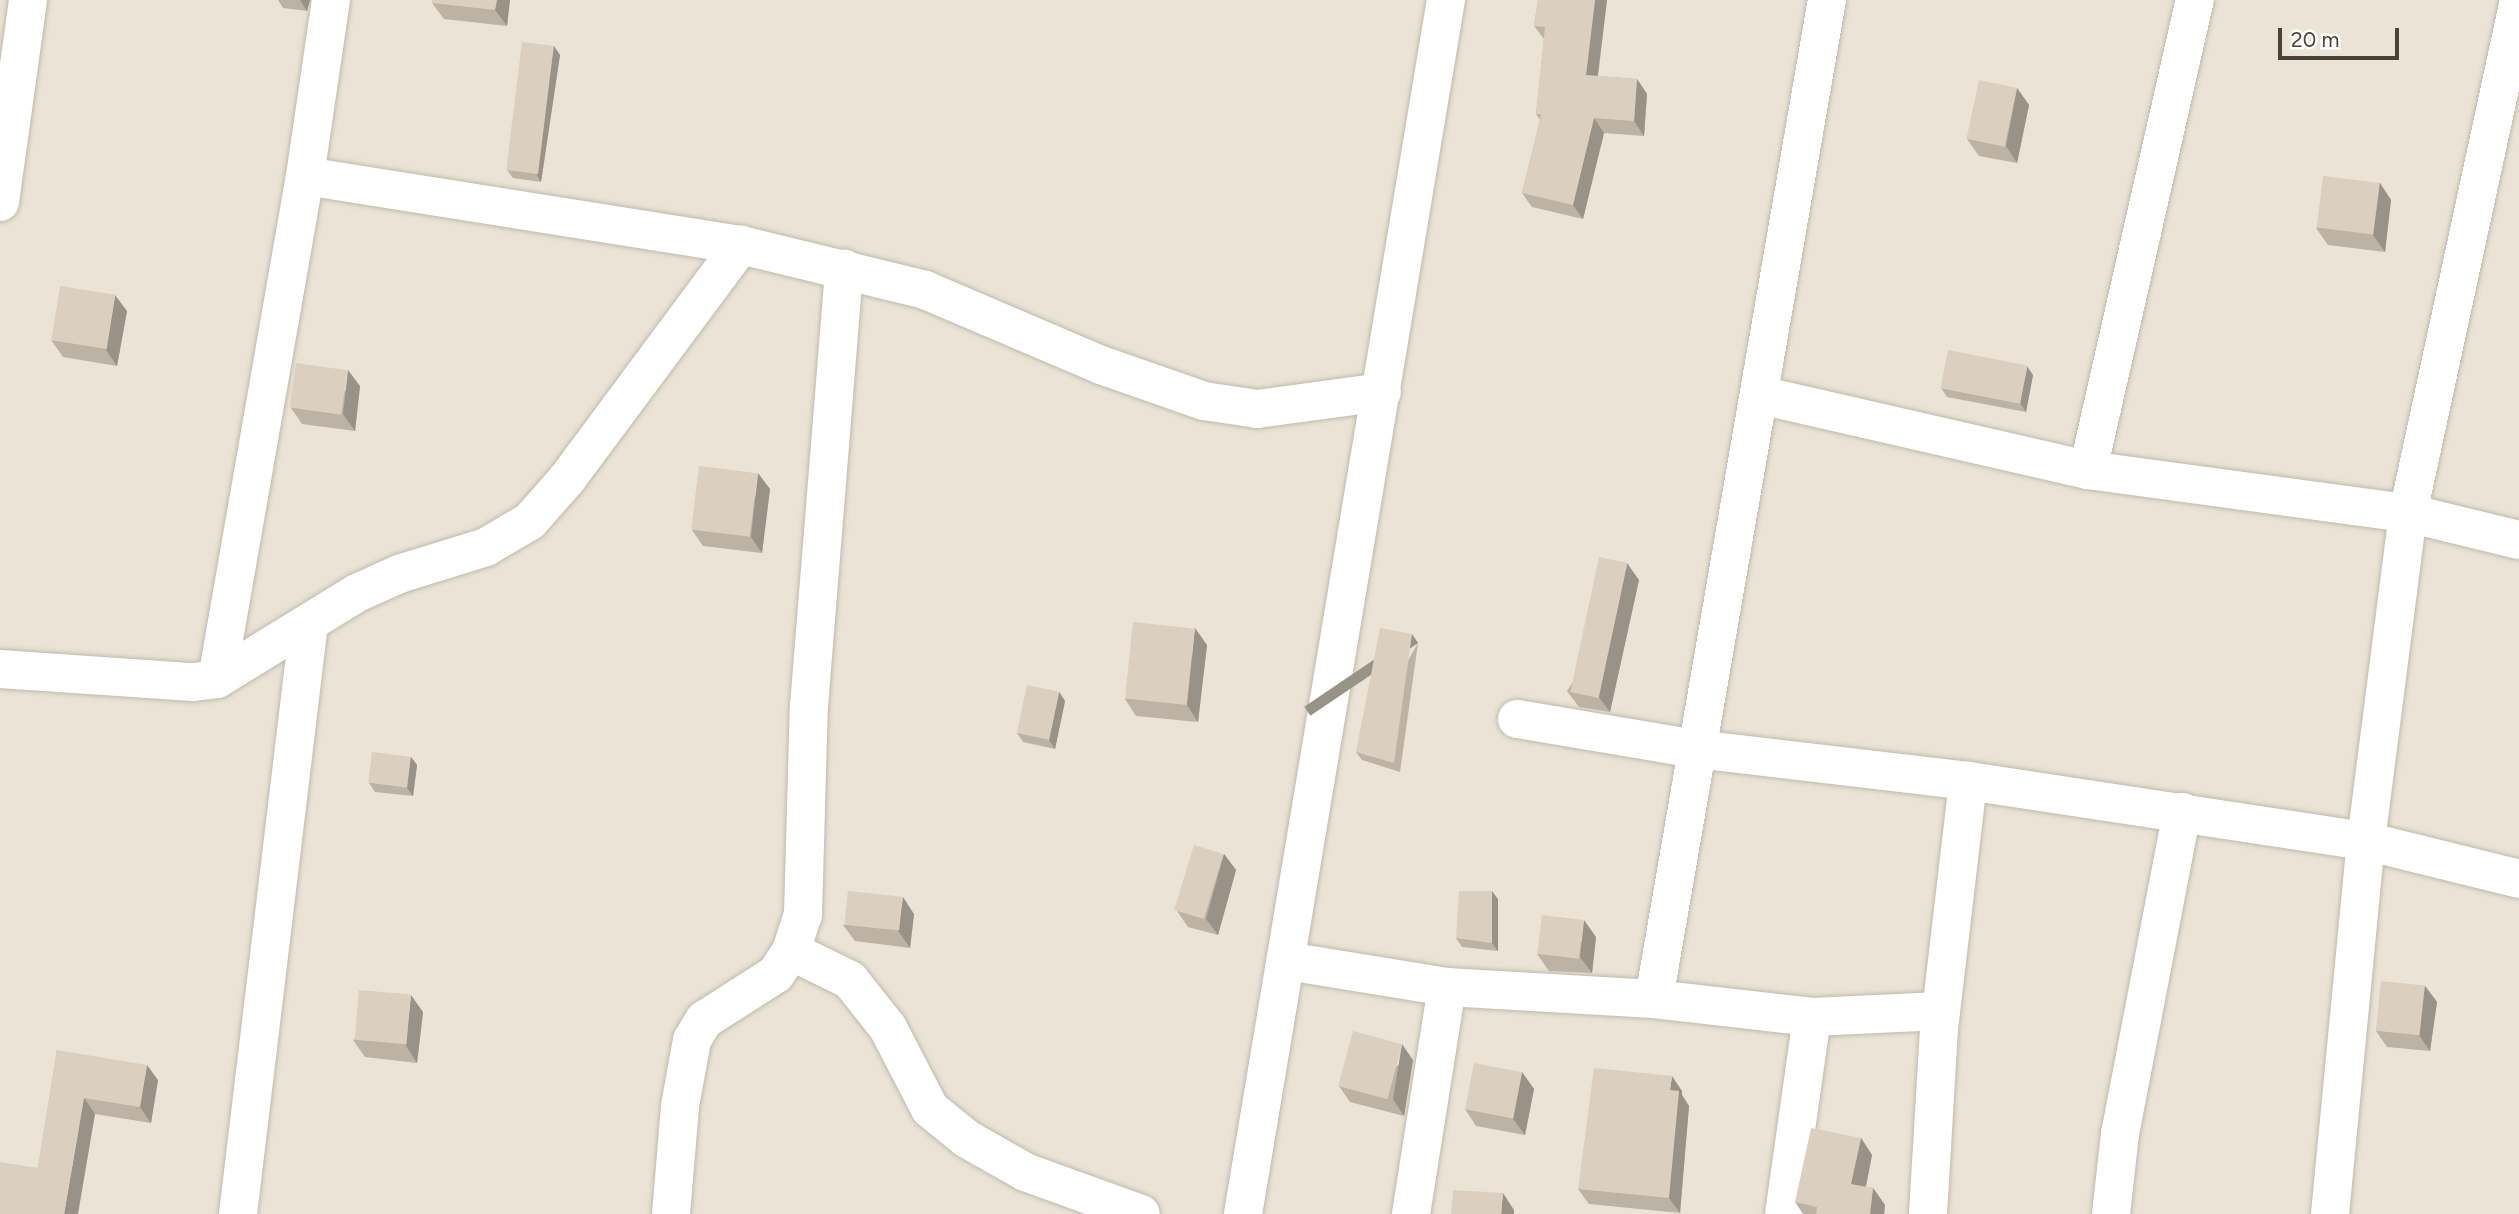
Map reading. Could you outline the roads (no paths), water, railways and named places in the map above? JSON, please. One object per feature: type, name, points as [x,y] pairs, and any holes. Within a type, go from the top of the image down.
[{"type":"street","points":[[0,202],[10,65],[28,0]]},
{"type":"street","points":[[217,679],[305,176],[331,0]]},
{"type":"street","points":[[1243,1214],[1447,0]]},
{"type":"street","points":[[1654,999],[1827,0]]},
{"type":"street","points":[[2088,470],[2195,0]]},
{"type":"street","points":[[2330,1214],[2366,841],[2408,513],[2519,0]]},
{"type":"street","points":[[305,176],[741,244],[844,268],[925,290],[1101,365],[1204,401],[1257,409],[1382,393]]},
{"type":"street","points":[[0,669],[193,682],[217,679],[309,623],[399,574],[486,547],[530,521],[567,479],[741,244]]},
{"type":"street","points":[[671,1214],[680,1106],[692,1040],[704,1020],[757,990],[776,974],[792,951],[803,915],[809,706],[844,268]]},
{"type":"street","points":[[1760,395],[2088,470],[2408,513],[2519,540]]},
{"type":"street","points":[[238,1214],[309,623]]},
{"type":"street","points":[[1517,719],[1698,749],[1968,781],[2366,841],[2519,879]]},
{"type":"street","points":[[1928,1214],[1941,1011],[1968,781]]},
{"type":"street","points":[[2111,1214],[2120,1134],[2182,812]]},
{"type":"street","points":[[792,951],[850,980],[888,1028],[930,1109],[967,1139],[1025,1172],[1141,1214]]},
{"type":"street","points":[[1287,961],[1447,987],[1654,999],[1812,1017],[1941,1011]]},
{"type":"street","points":[[1411,1214],[1447,987]]},
{"type":"street","points":[[1784,1214],[1812,1017]]}]
